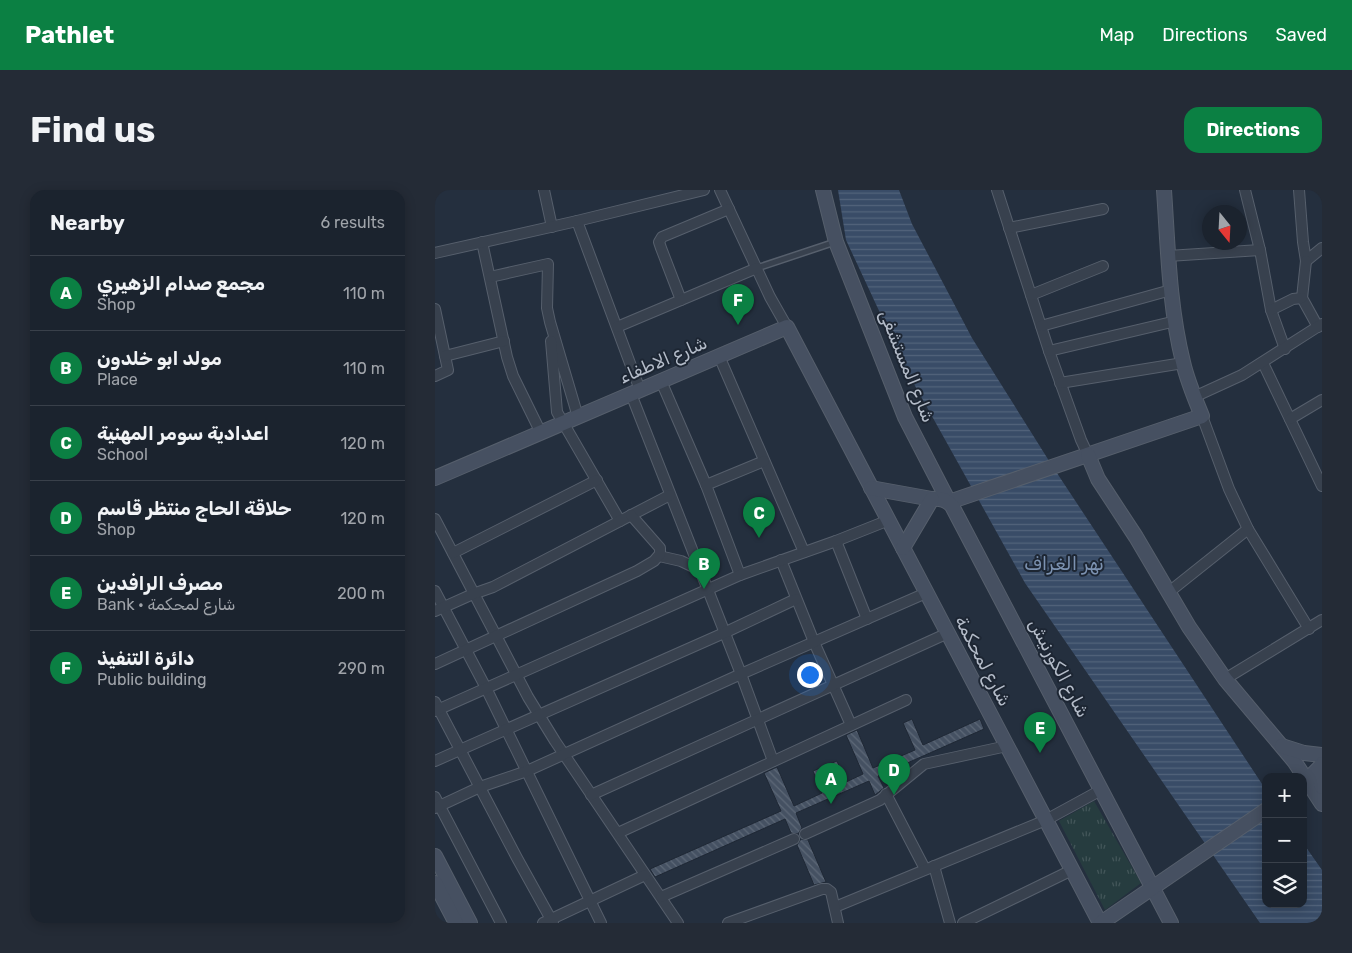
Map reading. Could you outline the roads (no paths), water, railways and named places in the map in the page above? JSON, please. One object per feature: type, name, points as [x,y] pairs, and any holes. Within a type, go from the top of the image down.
[{"type":"street","points":[[544,190],[553,227]]},
{"type":"street","points":[[435,253],[553,227],[704,190]]},
{"type":"street","points":[[720,190],[787,327],[903,548]]},
{"type":"street","name":"شارع المستشفى","points":[[823,190],[836,242],[905,417],[955,500]]},
{"type":"street","points":[[997,190],[1061,383],[1081,457],[1098,479],[1136,537],[1189,627],[1225,679],[1282,746],[1313,791]]},
{"type":"street","points":[[1164,190],[1171,290],[1183,362],[1229,489],[1248,529],[1309,629]]},
{"type":"street","points":[[1245,190],[1260,250],[1271,310],[1285,349]]},
{"type":"street","points":[[1195,397],[1243,375],[1320,326],[1301,298],[1306,261],[1299,190]]},
{"type":"street","points":[[681,300],[659,242],[662,237],[729,209]]},
{"type":"street","points":[[1009,228],[1103,209]]},
{"type":"street","points":[[577,221],[617,328],[635,392],[671,495],[773,761]]},
{"type":"street","points":[[482,242],[513,376],[541,433]]},
{"type":"street","points":[[1306,261],[1322,248]]},
{"type":"street","points":[[1169,256],[1260,250]]},
{"type":"street","points":[[489,277],[548,264],[547,308],[578,417]]},
{"type":"street","points":[[1031,295],[1103,266]]},
{"type":"street","points":[[617,328],[757,268]]},
{"type":"street","points":[[1041,326],[1171,290]]},
{"type":"street","points":[[1271,310],[1293,299],[1301,298]]},
{"type":"street","points":[[435,309],[448,370],[435,376]]},
{"type":"street","points":[[1049,351],[1175,321]]},
{"type":"street","points":[[550,322],[557,412],[621,521]]},
{"type":"street","name":"شارع الاطفاء","points":[[436,474],[541,433],[787,327]]},
{"type":"street","points":[[445,356],[504,341]]},
{"type":"street","points":[[719,356],[804,552]]},
{"type":"street","points":[[1061,383],[1183,362]]},
{"type":"street","points":[[1263,363],[1322,486]]},
{"type":"street","points":[[661,381],[706,485],[740,575]]},
{"type":"street","points":[[1290,419],[1322,400]]},
{"type":"street","points":[[871,488],[932,499],[955,500],[1201,416]]},
{"type":"street","points":[[706,485],[764,461]]},
{"type":"street","points":[[453,553],[597,480]]},
{"type":"street","points":[[439,609],[493,587],[671,495]]},
{"type":"street","points":[[903,548],[932,499]]},
{"type":"street","name":"شارع الكورنيش","points":[[955,500],[955,511],[1171,923]]},
{"type":"street","points":[[631,515],[648,537],[660,548],[659,556]]},
{"type":"street","points":[[435,519],[516,675],[563,754],[678,923]]},
{"type":"street","points":[[645,875],[549,922],[480,787],[436,708],[516,675],[740,575],[889,520]]},
{"type":"street","points":[[1169,592],[1248,529]]},
{"type":"street","points":[[836,541],[867,619]]},
{"type":"street","name":"شارع لمحكمة","points":[[903,548],[1100,923]]},
{"type":"street","points":[[435,664],[637,571],[659,556],[681,561],[700,570]]},
{"type":"street","points":[[781,560],[832,685],[851,725]]},
{"type":"street","points":[[435,591],[439,609],[467,649],[601,923]]},
{"type":"street","points":[[501,923],[437,804],[527,771],[741,674],[927,593]]},
{"type":"street","points":[[435,761],[724,633],[796,599]]},
{"type":"street","points":[[1225,679],[1322,620]]},
{"type":"street","points":[[591,795],[948,633]]},
{"type":"street","points":[[618,833],[906,700]]},
{"type":"street","points":[[805,834],[880,800],[924,764],[1007,746]]},
{"type":"street","points":[[1282,746],[1322,761],[1313,791]]},
{"type":"street","points":[[835,907],[1046,820],[1101,790]]},
{"type":"street","points":[[886,794],[930,868],[950,923]]},
{"type":"street","points":[[1100,923],[1262,813]]},
{"type":"street","points":[[661,897],[794,839]]},
{"type":"street","points":[[435,856],[470,923]]},
{"type":"street","points":[[963,923],[1072,870]]},
{"type":"street","points":[[435,883],[456,923]]},
{"type":"street","points":[[728,923],[822,889],[827,889],[831,892],[839,923]]},
{"type":"lane","points":[[757,268],[836,242]]},
{"type":"water","name":"نهر الغراف","points":[[838,190],[899,190],[912,224],[972,338],[1051,464],[1262,784],[1262,908],[1307,908],[1307,849],[1322,870],[1322,923],[1260,923],[1025,583],[909,375],[846,240]]},
{"type":"place","name":"دائرة التنفيذ","points":[[738,325]]},
{"type":"place","name":"اعدادية سومر المهنية","points":[[759,538]]},
{"type":"place","name":"مولد ابو خلدون","points":[[704,589]]},
{"type":"place","name":"مصرف الرافدين","points":[[1040,753]]},
{"type":"place","name":"حلاقة الحاج منتظر قاسم","points":[[894,795]]},
{"type":"place","name":"مجمع صدام الزهيري","points":[[831,804]]}]
